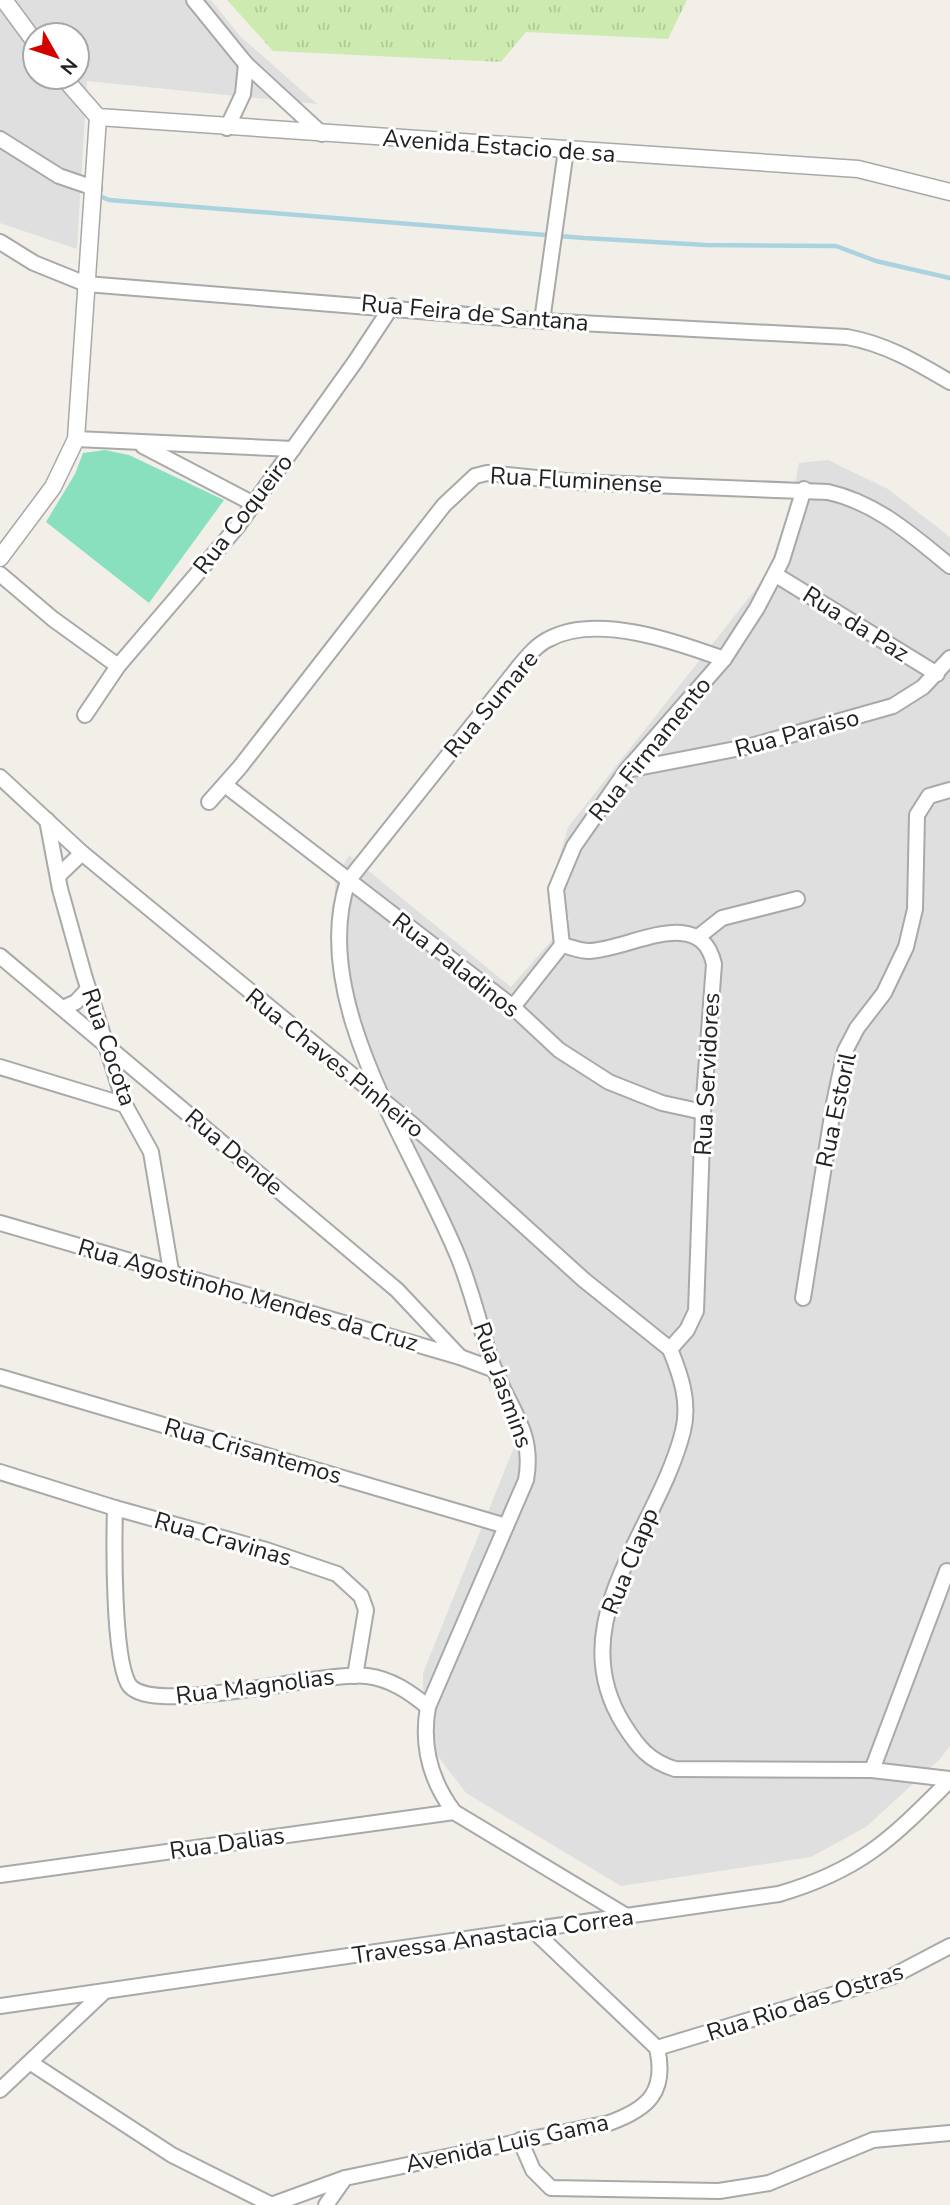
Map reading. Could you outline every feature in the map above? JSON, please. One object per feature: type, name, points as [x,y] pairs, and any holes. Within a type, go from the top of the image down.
[{"type":"street","points":[[4,0],[21,23]]},
{"type":"street","points":[[194,0],[246,64],[322,134]]},
{"type":"street","points":[[227,128],[243,94],[246,64]]},
{"type":"street","points":[[0,558],[53,487],[76,439],[98,117],[75,91]]},
{"type":"street","name":"Avenida Estacio de sa","points":[[98,117],[227,128],[858,169],[950,191]]},
{"type":"street","points":[[0,139],[59,176],[94,188]]},
{"type":"street","points":[[542,321],[566,150]]},
{"type":"street","name":"Rua Feira de Santana","points":[[0,242],[34,263],[86,284],[392,306],[542,321],[847,337],[870,341],[897,351],[950,382]]},
{"type":"street","name":"Rua Coqueiro","points":[[85,715],[118,666],[254,504],[392,306]]},
{"type":"street","points":[[76,439],[293,449]]},
{"type":"street","points":[[138,443],[254,504]]},
{"type":"street","name":"Rua Fluminense","points":[[209,802],[444,505],[475,476],[500,473],[576,482],[828,492],[862,502],[902,527],[950,566]]},
{"type":"street","name":"Rua Firmamento","points":[[562,945],[556,889],[574,846],[627,770],[724,659],[776,575],[804,489]]},
{"type":"street","points":[[0,574],[53,619],[118,666]]},
{"type":"street","name":"Rua da Paz","points":[[776,575],[937,674]]},
{"type":"street","name":"Rua Sumare","points":[[348,881],[517,669],[533,650],[549,638],[585,629],[606,630],[677,642],[724,659]]},
{"type":"street","name":"Rua Paraiso","points":[[627,770],[698,759],[859,718],[905,700],[937,674],[950,658]]},
{"type":"street","name":"Rua Chaves Pinheiro","points":[[0,777],[82,853],[380,1099],[584,1280],[670,1349]]},
{"type":"street","name":"Rua Paladinos","points":[[225,785],[513,1007],[559,1051],[609,1082],[662,1103],[704,1112]]},
{"type":"street","name":"Rua Estoril","points":[[803,1297],[845,1051],[856,1028],[875,1008],[900,965],[914,921],[917,814],[929,796],[950,790]]},
{"type":"street","name":"Rua Cocota","points":[[47,820],[58,876],[88,989],[125,1105],[151,1152],[171,1271]]},
{"type":"street","points":[[58,876],[82,853]]},
{"type":"street","name":"Rua Jasmins","points":[[348,881],[339,906],[337,939],[350,1006],[380,1099],[459,1259],[495,1370],[523,1427],[529,1454],[526,1480],[428,1707],[424,1732],[427,1758],[444,1799],[454,1812],[628,1917]]},
{"type":"street","points":[[513,1007],[562,945],[591,951],[681,932],[698,937],[722,918],[797,899]]},
{"type":"street","name":"Rua Servidores","points":[[670,1349],[687,1330],[696,1311],[704,1112],[714,964],[710,949],[698,937]]},
{"type":"street","name":"Rua Dende","points":[[0,956],[397,1290],[460,1357]]},
{"type":"street","points":[[63,1009],[76,1002],[88,989]]},
{"type":"street","points":[[0,1067],[125,1105]]},
{"type":"street","name":"Rua Agostinoho Mendes da Cruz","points":[[0,1223],[171,1271],[460,1357],[495,1370]]},
{"type":"street","name":"Rua Clapp","points":[[670,1349],[685,1390],[685,1420],[662,1483],[605,1618],[601,1669],[609,1698],[645,1755],[659,1764],[675,1769],[872,1770],[950,1780]]},
{"type":"street","name":"Rua Crisantemos","points":[[0,1377],[506,1526]]},
{"type":"street","name":"Rua Cravinas","points":[[0,1472],[316,1565],[351,1584],[361,1596],[366,1610],[355,1675]]},
{"type":"street","name":"Rua Magnolias","points":[[115,1508],[113,1553],[122,1659],[128,1684],[140,1694],[185,1697],[355,1675],[379,1678],[398,1686],[428,1707]]},
{"type":"street","points":[[872,1770],[947,1571]]},
{"type":"street","name":"Travessa Anastacia Correa","points":[[0,2006],[779,1894],[842,1872],[865,1858],[950,1780]]},
{"type":"street","name":"Rua Dalias","points":[[0,1875],[454,1812]]},
{"type":"street","points":[[534,1931],[657,2048]]},
{"type":"street","name":"Rua Rio das Ostras","points":[[657,2048],[891,1977],[950,1946]]},
{"type":"street","points":[[0,2090],[104,1992]]},
{"type":"street","name":"Avenida Luis Gama","points":[[31,2063],[172,2155],[272,2205],[345,2178],[608,2123],[631,2115],[648,2101],[659,2083],[662,2070],[657,2048]]},
{"type":"street","points":[[520,2140],[533,2170],[551,2188],[684,2192],[769,2183],[873,2140],[950,2133]]},
{"type":"street","points":[[326,2205],[345,2178]]},
{"type":"shaded area","points":[[0,0],[211,0],[240,36],[317,104],[91,81],[91,21],[21,21],[21,91],[86,91],[77,249],[0,223]]},
{"type":"shaded area","points":[[828,460],[888,489],[950,537],[950,1746],[939,1760],[866,1827],[811,1857],[621,1886],[466,1793],[424,1738],[423,1673],[523,1425],[371,1059],[336,945],[335,878],[349,855],[511,987],[570,919],[558,901],[557,865],[568,827],[781,557],[799,463]]},
{"type":"green space","points":[[227,0],[687,0],[668,39],[526,32],[501,62],[273,51]]},
{"type":"green space","points":[[105,450],[129,455],[224,500],[149,603],[46,522],[75,474],[83,453]]},
{"type":"waterway","points":[[97,195],[109,200],[584,238],[706,245],[836,246],[876,261],[950,278]]}]
